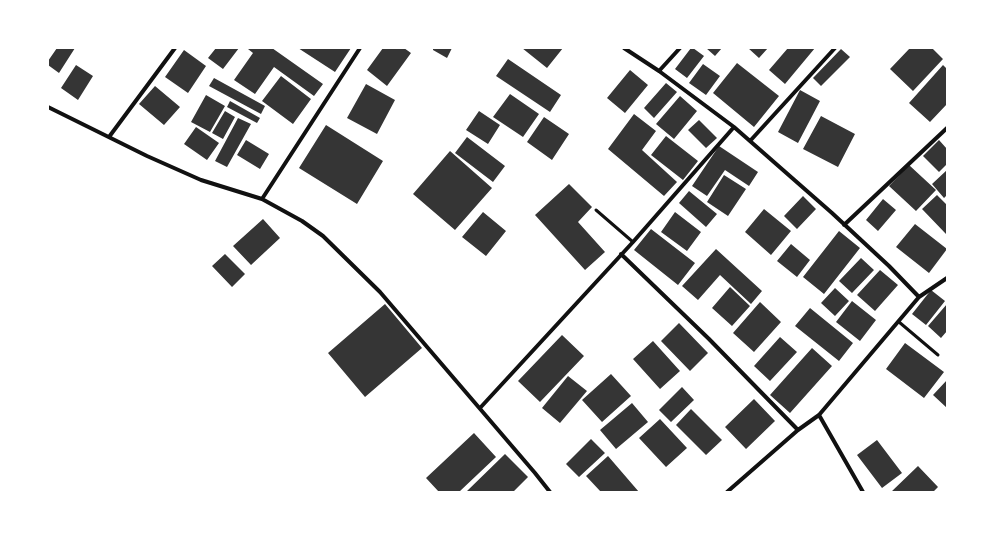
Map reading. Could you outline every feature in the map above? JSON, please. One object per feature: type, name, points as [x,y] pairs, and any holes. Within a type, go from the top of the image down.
[{"type":"street","points":[[109,137],[175,48]]},
{"type":"street","points":[[262,200],[360,48]]},
{"type":"street","points":[[624,48],[660,71],[734,127],[889,266],[920,297]]},
{"type":"street","points":[[660,71],[680,48]]},
{"type":"street","points":[[750,141],[835,48]]},
{"type":"street","points":[[48,106],[109,137],[201,180],[262,200],[302,221],[323,236],[380,292],[550,492]]},
{"type":"street","points":[[480,408],[632,242],[734,127]]},
{"type":"street","points":[[844,225],[947,128]]},
{"type":"street","points":[[621,254],[709,339],[798,430]]},
{"type":"street","points":[[727,492],[798,430],[819,415],[920,297],[947,278]]},
{"type":"street","points":[[819,415],[863,492]]},
{"type":"lane","points":[[596,210],[632,242]]},
{"type":"lane","points":[[899,322],[938,354]]},
{"type":"building","points":[[57,48],[75,48],[59,73],[48,65],[48,61]]},
{"type":"building","points":[[216,48],[239,48],[223,69],[208,58]]},
{"type":"building","points":[[248,48],[272,48],[323,84],[314,96],[274,67],[255,94],[234,80],[253,53]]},
{"type":"building","points":[[298,48],[351,48],[335,72]]},
{"type":"building","points":[[383,48],[404,48],[411,53],[387,86],[367,70]]},
{"type":"building","points":[[433,48],[452,48],[447,58],[433,50]]},
{"type":"building","points":[[522,48],[563,48],[547,68]]},
{"type":"building","points":[[691,48],[704,56],[687,78],[675,69]]},
{"type":"building","points":[[706,48],[722,48],[715,56]]},
{"type":"building","points":[[748,48],[768,48],[759,58]]},
{"type":"building","points":[[788,48],[815,48],[785,84],[769,70]]},
{"type":"building","points":[[910,48],[932,48],[943,59],[913,91],[890,69]]},
{"type":"building","points":[[841,49],[850,57],[821,86],[813,78]]},
{"type":"building","points":[[184,50],[206,66],[188,93],[165,77]]},
{"type":"building","points":[[508,59],[561,95],[550,112],[496,76]]},
{"type":"building","points":[[737,63],[779,96],[754,127],[713,93]]},
{"type":"building","points":[[703,64],[720,76],[706,95],[689,83]]},
{"type":"building","points":[[76,65],[93,76],[78,100],[61,88]]},
{"type":"building","points":[[943,65],[947,69],[947,104],[930,122],[909,103]]},
{"type":"building","points":[[630,70],[648,85],[625,113],[607,98]]},
{"type":"building","points":[[281,76],[311,99],[293,124],[262,101]]},
{"type":"building","points":[[214,78],[265,106],[261,114],[209,86]]},
{"type":"building","points":[[666,83],[677,92],[654,118],[644,108]]},
{"type":"building","points":[[366,84],[395,100],[377,134],[347,118]]},
{"type":"building","points":[[155,86],[180,107],[164,125],[139,104]]},
{"type":"building","points":[[800,90],[820,101],[798,143],[778,132]]},
{"type":"building","points":[[510,94],[539,114],[523,137],[493,117]]},
{"type":"building","points":[[206,95],[225,106],[210,132],[191,122]]},
{"type":"building","points":[[680,96],[697,111],[674,139],[656,124]]},
{"type":"building","points":[[230,101],[260,118],[257,123],[227,107]]},
{"type":"building","points":[[225,111],[235,117],[223,139],[212,133]]},
{"type":"building","points":[[479,111],[500,125],[488,144],[466,130]]},
{"type":"building","points":[[634,114],[656,131],[642,150],[677,182],[664,196],[608,149]]},
{"type":"building","points":[[821,116],[855,134],[838,167],[803,149]]},
{"type":"building","points":[[544,117],[569,134],[552,160],[527,142]]},
{"type":"building","points":[[238,118],[251,124],[227,167],[215,161]]},
{"type":"building","points":[[699,120],[717,138],[706,148],[688,130]]},
{"type":"building","points":[[326,125],[383,161],[357,204],[299,168]]},
{"type":"building","points":[[196,127],[219,143],[207,160],[184,144]]},
{"type":"building","points":[[666,136],[698,161],[683,180],[651,155]]},
{"type":"building","points":[[467,137],[505,166],[493,182],[455,153]]},
{"type":"building","points":[[246,140],[269,154],[260,169],[237,155]]},
{"type":"building","points":[[939,140],[947,149],[947,164],[939,172],[923,156]]},
{"type":"building","points":[[719,146],[758,172],[749,186],[725,170],[707,196],[692,186]]},
{"type":"building","points":[[450,151],[492,188],[455,230],[413,194]]},
{"type":"building","points":[[909,165],[936,190],[916,211],[889,186]]},
{"type":"building","points":[[947,170],[947,195],[944,198],[932,184]]},
{"type":"building","points":[[724,175],[746,189],[728,216],[707,202]]},
{"type":"building","points":[[569,184],[592,207],[578,222],[605,252],[585,270],[535,215]]},
{"type":"building","points":[[689,191],[717,214],[706,227],[679,203]]},
{"type":"building","points":[[937,195],[947,205],[946,234],[922,209]]},
{"type":"building","points":[[803,196],[816,209],[797,229],[784,216]]},
{"type":"building","points":[[883,199],[896,210],[878,231],[866,220]]},
{"type":"building","points":[[764,209],[791,231],[771,255],[745,232]]},
{"type":"building","points":[[483,212],[506,231],[486,256],[462,237]]},
{"type":"building","points":[[675,212],[701,232],[687,251],[661,232]]},
{"type":"building","points":[[263,219],[280,238],[251,265],[233,246]]},
{"type":"building","points":[[915,224],[947,249],[929,273],[896,247]]},
{"type":"building","points":[[651,229],[695,263],[678,285],[634,250]]},
{"type":"building","points":[[839,231],[860,248],[824,294],[803,277]]},
{"type":"building","points":[[791,244],[810,260],[797,277],[777,261]]},
{"type":"building","points":[[716,249],[762,291],[751,304],[720,275],[698,300],[682,286]]},
{"type":"building","points":[[225,254],[245,274],[232,287],[212,266]]},
{"type":"building","points":[[861,258],[874,270],[852,293],[839,281]]},
{"type":"building","points":[[880,270],[898,285],[875,311],[857,295]]},
{"type":"building","points":[[730,287],[750,306],[732,326],[712,308]]},
{"type":"building","points":[[835,288],[849,301],[835,316],[821,303]]},
{"type":"building","points":[[931,290],[945,301],[926,325],[912,314]]},
{"type":"building","points":[[852,301],[876,320],[860,341],[836,322]]},
{"type":"building","points":[[760,302],[781,322],[754,352],[733,333]]},
{"type":"building","points":[[385,304],[422,348],[365,397],[328,353]]},
{"type":"building","points":[[947,304],[947,331],[941,338],[928,326]]},
{"type":"building","points":[[810,308],[853,343],[839,361],[795,326]]},
{"type":"building","points":[[679,323],[708,353],[690,371],[661,341]]},
{"type":"building","points":[[562,335],[584,356],[540,402],[518,381]]},
{"type":"building","points":[[780,337],[797,352],[770,381],[754,366]]},
{"type":"building","points":[[653,341],[680,371],[660,389],[633,359]]},
{"type":"building","points":[[905,343],[944,372],[924,398],[886,369]]},
{"type":"building","points":[[812,348],[832,366],[790,413],[770,395]]},
{"type":"building","points":[[611,374],[631,396],[602,422],[582,400]]},
{"type":"building","points":[[568,376],[587,391],[560,423],[542,408]]},
{"type":"building","points":[[947,380],[947,408],[933,395]]},
{"type":"building","points":[[682,387],[694,400],[671,422],[659,410]]},
{"type":"building","points":[[754,399],[775,421],[746,449],[725,427]]},
{"type":"building","points":[[632,403],[648,422],[616,449],[600,430]]},
{"type":"building","points":[[691,409],[722,440],[706,455],[676,425]]},
{"type":"building","points":[[660,419],[687,448],[666,467],[639,438]]},
{"type":"building","points":[[474,433],[496,457],[459,492],[439,492],[426,478]]},
{"type":"building","points":[[591,439],[605,453],[579,477],[566,464]]},
{"type":"building","points":[[877,440],[902,473],[882,488],[857,455]]},
{"type":"building","points":[[505,454],[528,477],[513,492],[466,492]]},
{"type":"building","points":[[608,456],[639,492],[601,492],[586,476]]},
{"type":"building","points":[[918,466],[938,487],[933,492],[891,492]]}]
